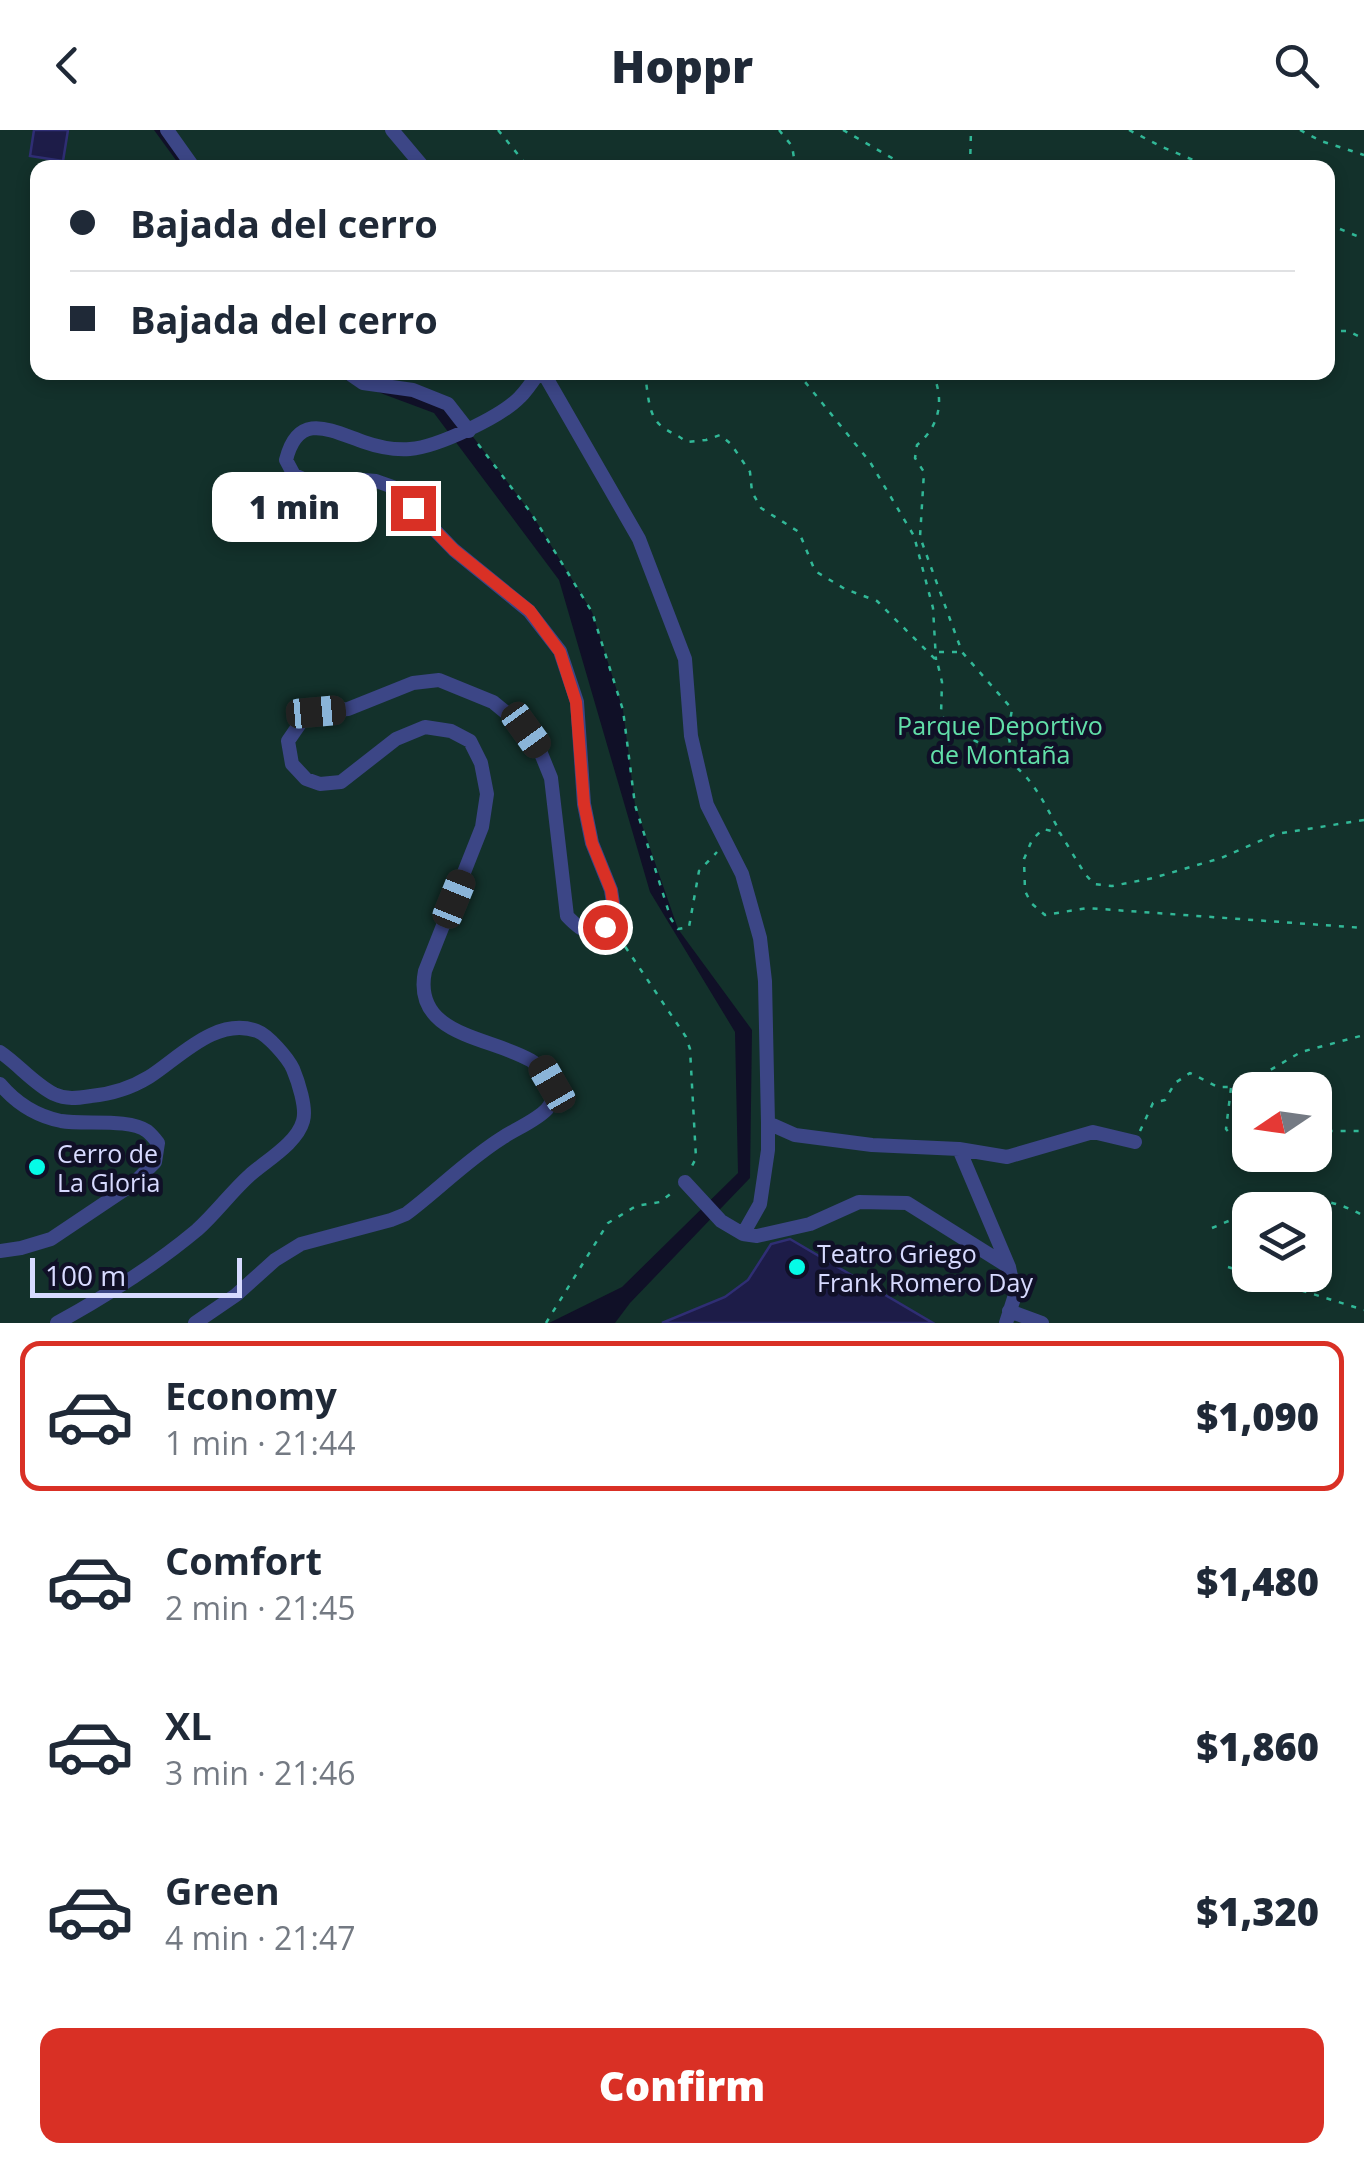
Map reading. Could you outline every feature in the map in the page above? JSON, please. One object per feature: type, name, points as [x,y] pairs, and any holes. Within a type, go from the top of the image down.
[{"type":"street","points":[[166,130],[188,160]]},
{"type":"street","points":[[392,130],[417,160]]},
{"type":"street","points":[[359,380],[413,390],[448,404],[468,431]]},
{"type":"street","points":[[196,1323],[236,1295],[275,1260],[302,1244],[406,1214],[482,1150],[546,1110],[553,1098],[552,1084],[541,1065],[450,1027],[429,1009],[422,989],[482,827],[487,794],[481,763],[470,741],[452,730],[425,727],[396,739],[341,782],[320,784],[306,779],[292,764],[288,741],[301,722],[316,712],[348,709],[412,683],[439,680],[493,702],[526,730],[540,750],[550,778],[566,916],[579,929],[593,932],[615,916],[611,890],[588,824],[576,702],[560,652],[530,611],[454,550],[393,488],[376,480],[350,478],[312,484],[294,475],[286,460],[290,444],[304,430],[324,427],[369,444],[414,449],[468,431],[518,400],[534,380]]},
{"type":"street","points":[[546,380],[630,522],[645,556],[684,658],[691,736],[707,805],[742,874],[760,938],[765,982],[768,1150],[760,1204],[744,1234]]},
{"type":"street","points":[[0,1052],[53,1094],[70,1099],[126,1089],[196,1041],[233,1028],[259,1031],[291,1064],[300,1089],[304,1120],[292,1139],[198,1228],[128,1280],[57,1323]]},
{"type":"street","points":[[0,1084],[35,1113],[80,1123],[130,1125],[146,1130],[158,1143],[155,1162],[133,1184],[51,1238],[0,1251]]},
{"type":"street","points":[[768,1122],[795,1135],[872,1146],[959,1149],[1007,1156],[1093,1132],[1135,1142]]},
{"type":"street","points":[[959,1149],[1009,1267],[1015,1295],[1008,1317],[1042,1323]]},
{"type":"street","points":[[685,1182],[721,1221],[744,1234],[757,1236],[810,1224],[859,1202],[907,1203],[1009,1267]]},
{"type":"path","points":[[498,130],[523,160]]},
{"type":"path","points":[[779,130],[792,146],[797,160]]},
{"type":"path","points":[[844,130],[896,160]]},
{"type":"path","points":[[968,160],[970,130]]},
{"type":"path","points":[[1129,130],[1193,160]]},
{"type":"path","points":[[1300,130],[1364,156]]},
{"type":"path","points":[[1335,227],[1364,239]]},
{"type":"path","points":[[1335,331],[1348,331],[1364,339]]},
{"type":"path","points":[[645,380],[649,406],[659,426],[686,442],[720,435],[731,444],[750,472],[752,492],[760,508],[799,532],[815,571],[877,601],[936,662]]},
{"type":"path","points":[[803,380],[870,462],[917,536],[962,652],[1012,709],[1008,734],[1016,767]]},
{"type":"path","points":[[936,380],[941,392],[938,412],[928,436],[917,445],[915,458],[924,472],[917,536],[933,608],[936,662],[942,682],[941,715],[955,730],[1002,756],[1030,779],[1084,874],[1094,884],[1112,886],[1154,878],[1222,858],[1276,834],[1364,820]]},
{"type":"path","points":[[468,431],[531,514],[592,612],[623,710],[635,805],[671,919],[678,928],[689,926],[699,872],[726,843]]},
{"type":"path","points":[[936,652],[962,652]]},
{"type":"path","points":[[1060,833],[1043,829],[1032,840],[1024,858],[1025,890],[1030,903],[1046,915],[1088,908],[1364,928]]},
{"type":"path","points":[[546,1323],[608,1223],[636,1206],[660,1202],[685,1182],[696,1158],[686,1037],[609,922]]},
{"type":"path","points":[[1135,1142],[1153,1104],[1165,1100],[1175,1083],[1190,1073],[1218,1087],[1231,1086],[1253,1080],[1301,1052],[1364,1034]]},
{"type":"path","points":[[1231,1086],[1226,1129],[1232,1135]]},
{"type":"path","points":[[1332,1132],[1364,1130]]},
{"type":"path","points":[[1332,1203],[1364,1216]]},
{"type":"path","points":[[1212,1228],[1232,1220]]},
{"type":"path","points":[[1228,1268],[1232,1269]]},
{"type":"path","points":[[1306,1292],[1364,1310]]},
{"type":"green space","points":[[0,130],[154,130],[176,160],[30,160],[30,380],[346,380],[434,413],[559,580],[650,892],[735,1032],[738,1173],[622,1287],[549,1323],[0,1323]]},
{"type":"green space","name":"Parque Deportivo de Montaña","points":[[164,130],[1364,130],[1364,1323],[615,1323],[750,1178],[752,1030],[678,929],[635,805],[623,710],[592,612],[531,513],[448,404],[371,380],[1335,380],[1335,160],[187,160]]},
{"type":"building","points":[[34,130],[68,130],[63,160],[30,156]]},
{"type":"building","name":"Teatro Griego Frank Romero Day","points":[[790,1239],[933,1323],[662,1323],[725,1297],[748,1280],[771,1244]]},
{"type":"place","name":"Cerro de La Gloria","points":[[37,1167]]},
{"type":"place","name":"Teatro Griego Frank Romero Day","points":[[797,1267]]},
{"type":"route","points":[[413,508],[454,550],[530,611],[560,652],[576,702],[584,804],[592,843],[611,890],[615,916],[605,927]]}]
